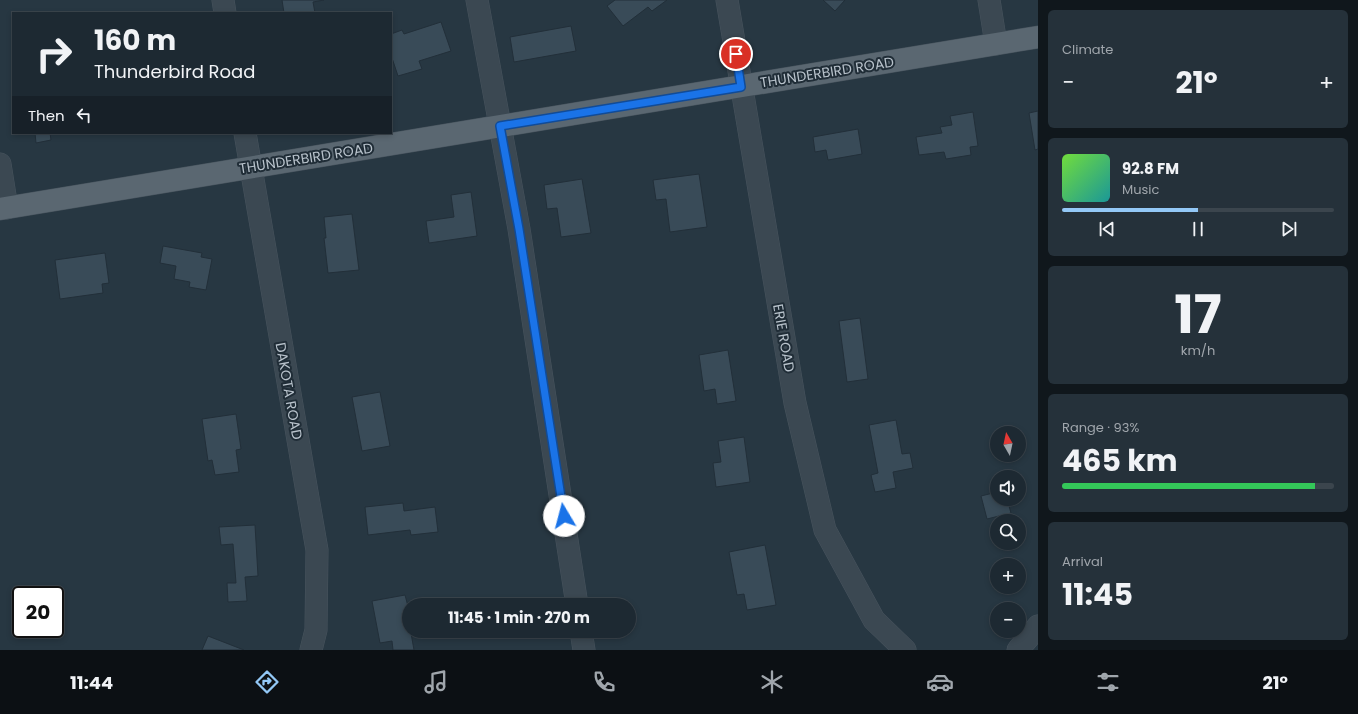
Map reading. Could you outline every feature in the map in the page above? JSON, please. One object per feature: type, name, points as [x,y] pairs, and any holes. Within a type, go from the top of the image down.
[{"type":"main road","name":"THUNDERBIRD ROAD","points":[[3,208],[1038,37]]},
{"type":"street","points":[[223,0],[225,12]]},
{"type":"street","points":[[477,0],[519,229],[576,598]]},
{"type":"street","name":"ERIE ROAD","points":[[727,0],[795,403],[825,530],[874,620],[905,650]]},
{"type":"street","points":[[989,0],[996,44]]},
{"type":"street","name":"DAKOTA ROAD","points":[[245,134],[317,550],[316,630],[311,650]]},
{"type":"street","points":[[0,164],[3,208]]},
{"type":"street","points":[[1018,650],[1038,626]]},
{"type":"street","points":[[582,638],[584,650]]},
{"type":"building","points":[[282,0],[324,0],[313,2],[315,12],[284,12]]},
{"type":"building","points":[[615,0],[667,0],[652,11],[648,7],[623,26],[607,6]]},
{"type":"building","points":[[823,0],[845,0],[835,11]]},
{"type":"building","points":[[441,22],[451,51],[419,61],[422,69],[398,76],[392,58],[392,34],[402,30],[404,34]]},
{"type":"building","points":[[571,26],[576,51],[514,62],[510,37]]},
{"type":"building","points":[[1038,111],[1038,149],[1035,150],[1029,113]]},
{"type":"building","points":[[973,112],[978,146],[970,147],[971,155],[946,159],[944,152],[919,155],[916,137],[942,133],[940,127],[952,125],[950,116]]},
{"type":"building","points":[[858,129],[862,154],[828,160],[826,150],[815,152],[813,137]]},
{"type":"building","points":[[35,134],[50,134],[51,140],[36,143]]},
{"type":"building","points":[[699,174],[707,227],[670,232],[666,199],[656,200],[653,180]]},
{"type":"building","points":[[582,179],[591,233],[561,237],[557,208],[547,209],[544,185]]},
{"type":"building","points":[[471,192],[477,236],[429,243],[426,221],[454,217],[451,195]]},
{"type":"building","points":[[352,214],[359,270],[328,273],[324,238],[326,238],[324,217]]},
{"type":"building","points":[[163,246],[202,253],[201,257],[212,259],[206,290],[189,287],[190,282],[174,279],[176,266],[160,263]]},
{"type":"building","points":[[105,253],[109,283],[102,284],[103,293],[60,299],[55,260]]},
{"type":"building","points":[[860,318],[868,379],[847,382],[839,321]]},
{"type":"building","points":[[728,350],[736,401],[717,404],[715,389],[704,391],[699,355]]},
{"type":"building","points":[[380,392],[390,446],[362,451],[352,397]]},
{"type":"building","points":[[236,414],[241,449],[236,450],[239,472],[215,475],[212,460],[208,461],[202,419]]},
{"type":"building","points":[[896,420],[902,454],[910,453],[913,468],[893,472],[896,488],[875,492],[871,475],[878,473],[869,425]]},
{"type":"building","points":[[744,437],[750,482],[716,487],[713,463],[721,462],[718,441]]},
{"type":"building","points":[[990,494],[990,506],[1009,506],[1011,513],[990,514],[990,518],[987,519],[981,496]]},
{"type":"building","points":[[403,503],[404,511],[435,507],[438,532],[411,535],[410,530],[368,535],[365,507]]},
{"type":"building","points":[[255,525],[258,576],[245,577],[247,601],[228,602],[227,583],[236,583],[233,544],[221,545],[219,527]]},
{"type":"building","points":[[765,545],[776,605],[747,610],[744,594],[737,595],[729,552]]},
{"type":"building","points":[[405,595],[406,598],[402,598],[402,638],[412,638],[414,650],[393,650],[392,641],[380,643],[372,601]]},
{"type":"building","points":[[208,636],[244,650],[202,650]]},
{"type":"route","points":[[564,516],[519,229],[500,126],[741,87],[736,54]]}]
